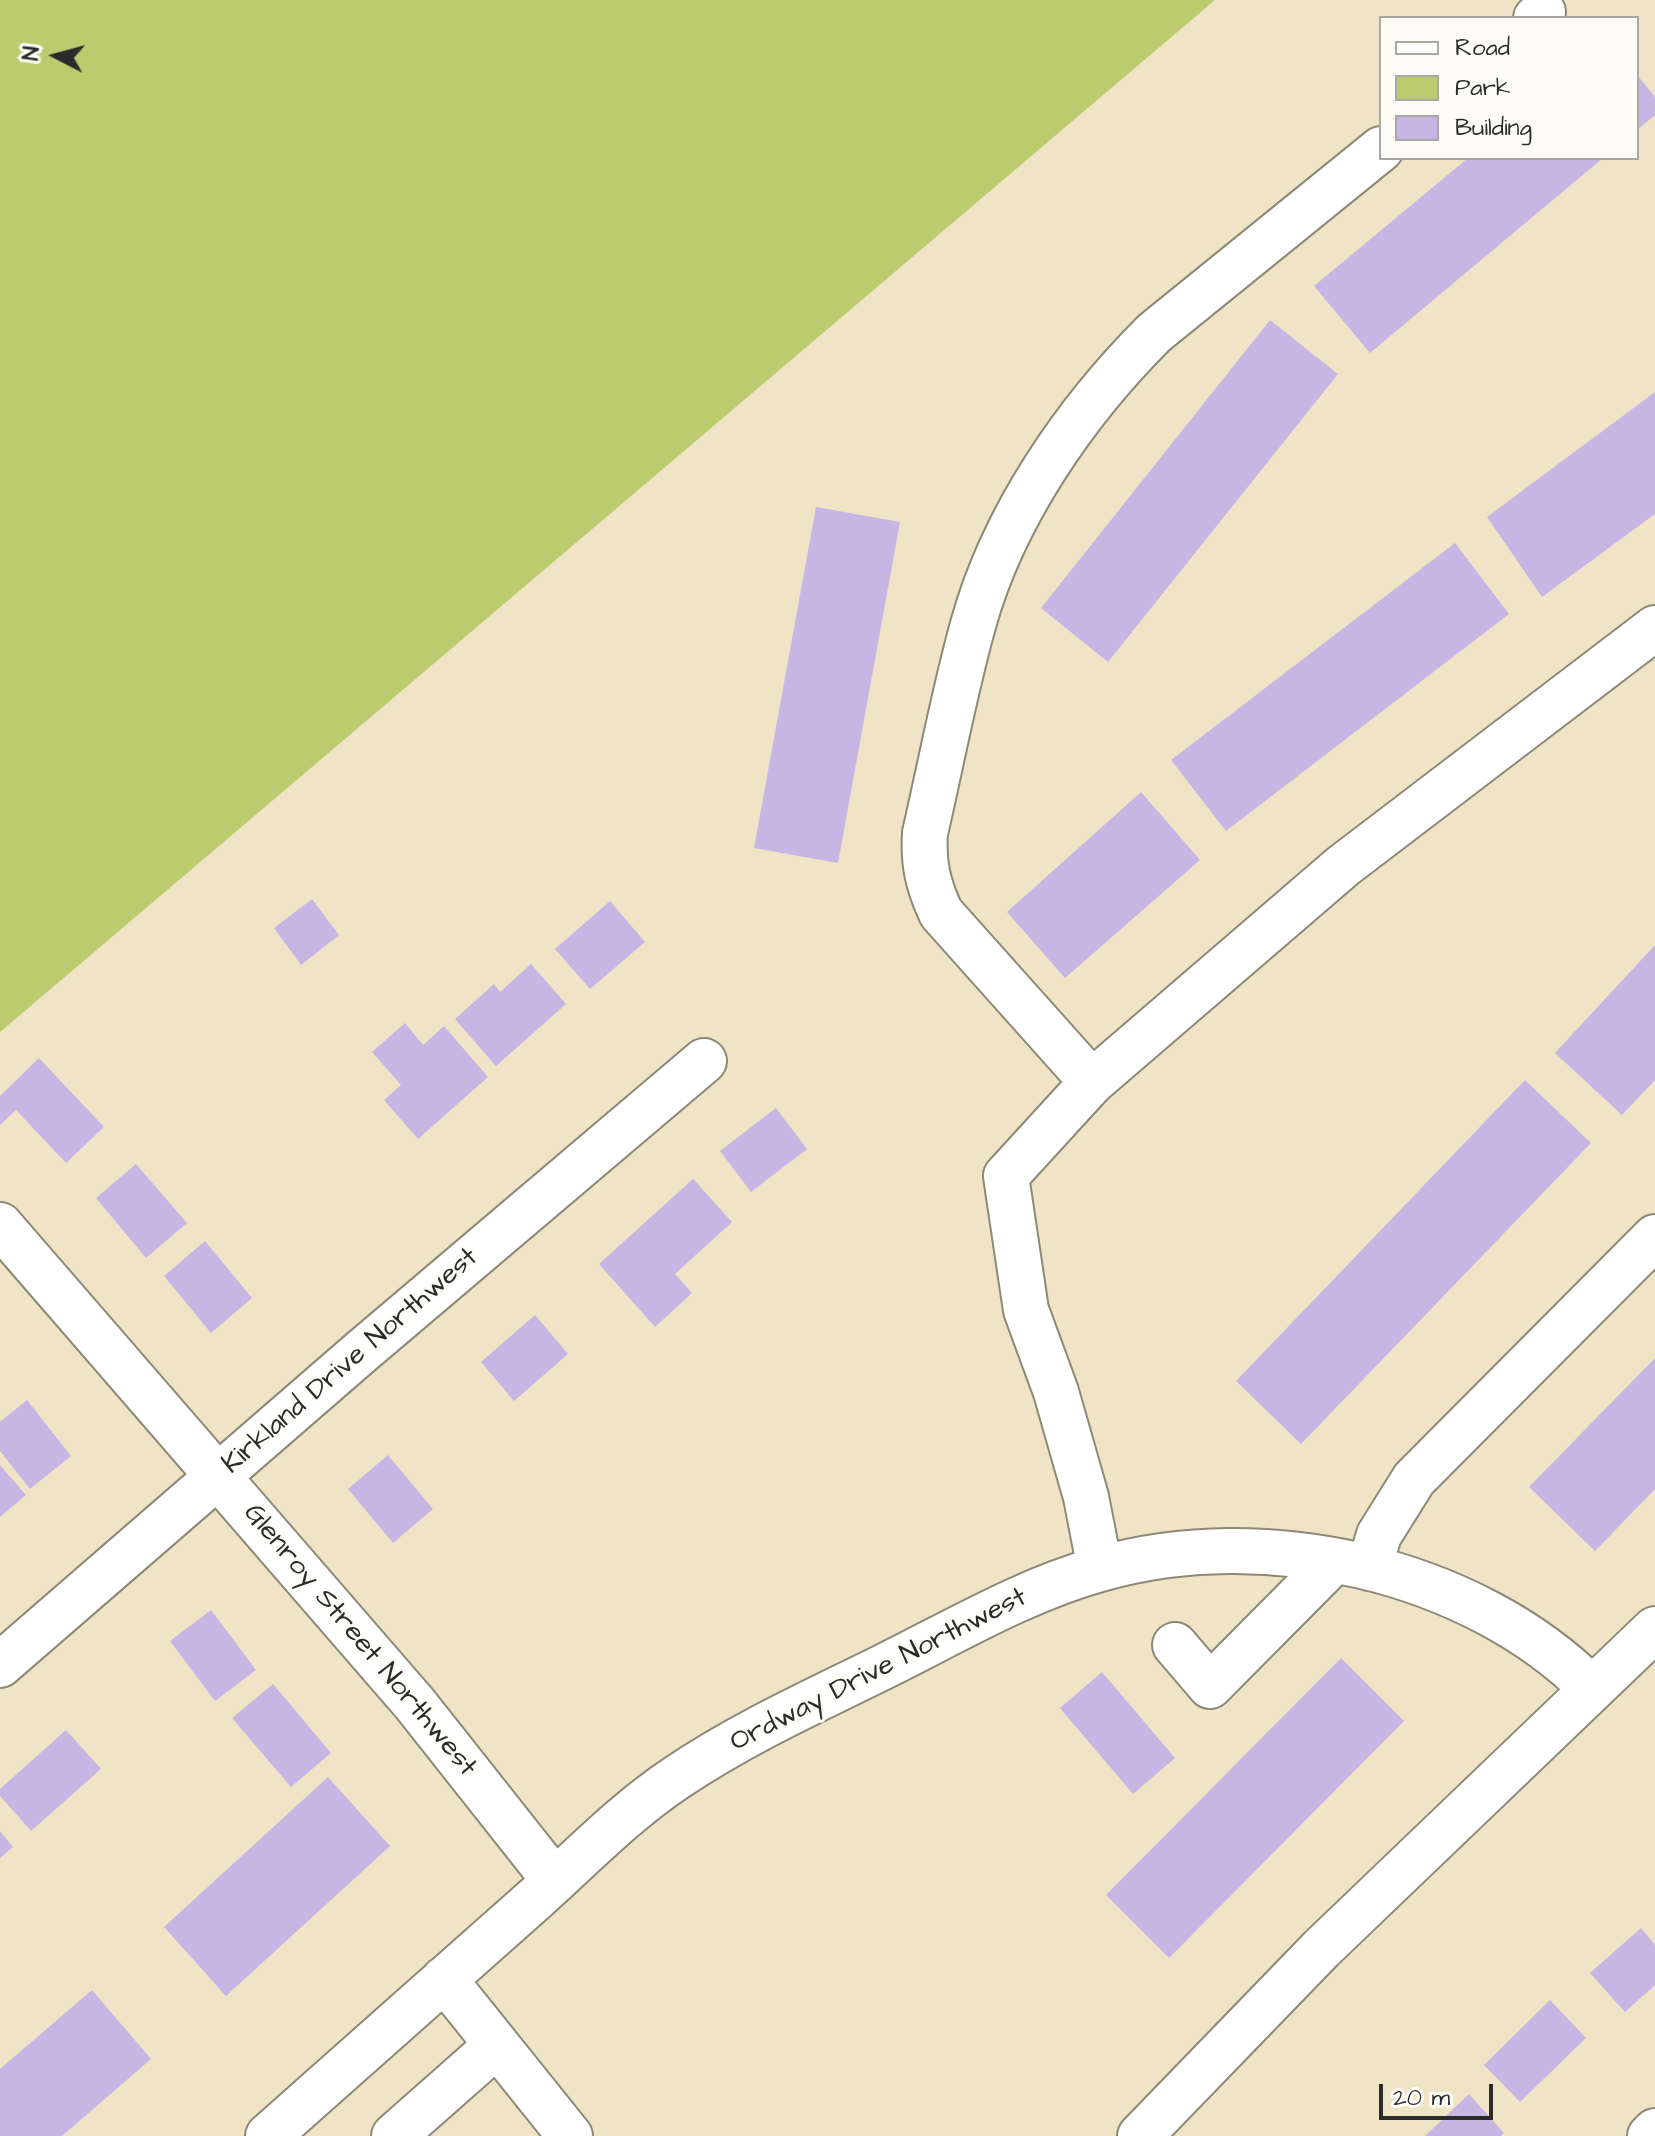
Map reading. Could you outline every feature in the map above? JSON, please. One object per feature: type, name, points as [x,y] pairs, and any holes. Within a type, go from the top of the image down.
[{"type":"street","points":[[1092,1082],[941,913],[927,884],[923,858],[925,833],[973,623],[997,558],[1023,508],[1077,422],[1123,364],[1154,333],[1379,151]]},
{"type":"street","points":[[1100,1569],[1086,1497],[1056,1392],[1026,1310],[1006,1176],[1092,1082],[1343,866],[1655,628]]},
{"type":"street","name":"Kirkland Drive Northwest","points":[[0,1665],[704,1061]]},
{"type":"street","name":"Glenroy Street Northwest","points":[[0,1225],[415,1704],[555,1881]]},
{"type":"street","points":[[1175,1645],[1210,1686],[1351,1565],[1379,1535],[1414,1479],[1655,1237]]},
{"type":"street","name":"Ordway Drive Northwest","points":[[268,2136],[675,1778],[745,1735],[1037,1591],[1100,1569],[1153,1557],[1220,1551],[1287,1554],[1351,1565],[1447,1594],[1509,1625],[1567,1664],[1592,1689]]},
{"type":"street","points":[[1140,2136],[1321,1949],[1655,1629]]},
{"type":"street","points":[[444,1979],[570,2136]]},
{"type":"street","points":[[394,2136],[497,2045]]},
{"type":"street","points":[[1650,2136],[1655,2131]]},
{"type":"green space","points":[[0,0],[1215,0],[0,1032]]},
{"type":"building","points":[[1639,77],[1655,97],[1655,115],[1639,128]]},
{"type":"building","points":[[1466,160],[1601,160],[1370,353],[1314,286]]},
{"type":"building","points":[[1270,320],[1338,374],[1108,662],[1041,608]]},
{"type":"building","points":[[1655,392],[1655,514],[1542,597],[1487,517]]},
{"type":"building","points":[[816,507],[900,522],[838,863],[754,848]]},
{"type":"building","points":[[1455,543],[1509,614],[1226,831],[1171,760]]},
{"type":"building","points":[[1141,792],[1200,860],[1065,978],[1007,912]]},
{"type":"building","points":[[312,899],[339,935],[301,965],[274,928]]},
{"type":"building","points":[[610,901],[645,942],[590,989],[555,949]]},
{"type":"building","points":[[1655,945],[1655,1080],[1622,1115],[1555,1053]]},
{"type":"building","points":[[531,964],[566,1004],[496,1066],[455,1019],[494,984],[500,992]]},
{"type":"building","points":[[405,1023],[423,1045],[444,1026],[488,1077],[418,1139],[384,1100],[401,1085],[372,1052]]},
{"type":"building","points":[[39,1058],[104,1127],[66,1163],[16,1110],[0,1125],[0,1096]]},
{"type":"building","points":[[1525,1080],[1591,1143],[1301,1444],[1236,1381]]},
{"type":"building","points":[[776,1108],[807,1149],[751,1192],[720,1151]]},
{"type":"building","points":[[136,1164],[187,1223],[146,1258],[96,1198]]},
{"type":"building","points":[[693,1179],[732,1222],[675,1274],[692,1293],[655,1327],[599,1264]]},
{"type":"building","points":[[205,1241],[252,1298],[211,1333],[164,1276]]},
{"type":"building","points":[[535,1315],[568,1354],[514,1401],[481,1362]]},
{"type":"building","points":[[1655,1358],[1655,1489],[1595,1551],[1529,1487]]},
{"type":"building","points":[[27,1400],[71,1456],[30,1489],[0,1451],[0,1422]]},
{"type":"building","points":[[388,1455],[433,1509],[393,1543],[348,1489]]},
{"type":"building","points":[[0,1465],[26,1495],[0,1517]]},
{"type":"building","points":[[211,1610],[256,1670],[215,1701],[170,1641]]},
{"type":"building","points":[[1341,1658],[1404,1721],[1169,1958],[1106,1895]]},
{"type":"building","points":[[1102,1672],[1175,1758],[1133,1794],[1060,1708]]},
{"type":"building","points":[[273,1684],[331,1753],[291,1787],[232,1718]]},
{"type":"building","points":[[66,1730],[101,1769],[31,1831],[0,1796],[0,1789]]},
{"type":"building","points":[[328,1777],[390,1846],[226,1996],[164,1927]]},
{"type":"building","points":[[0,1831],[13,1847],[0,1858]]},
{"type":"building","points":[[1641,1928],[1655,1945],[1655,1985],[1625,2012],[1590,1973]]},
{"type":"building","points":[[92,1990],[151,2059],[62,2136],[0,2136],[0,2069]]},
{"type":"building","points":[[1550,2000],[1586,2038],[1520,2102],[1484,2065]]},
{"type":"building","points":[[1469,2094],[1504,2133],[1501,2136],[1425,2136]]}]
